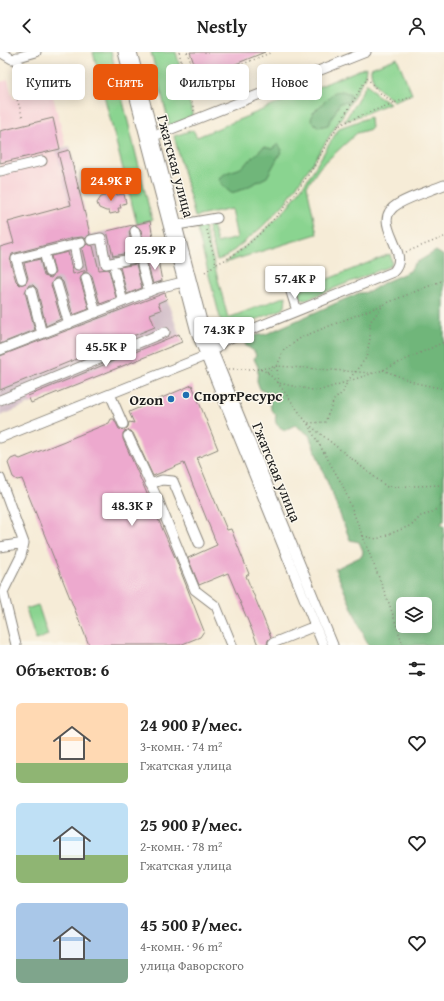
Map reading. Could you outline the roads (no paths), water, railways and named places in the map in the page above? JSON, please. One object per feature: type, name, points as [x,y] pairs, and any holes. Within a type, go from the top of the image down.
[{"type":"street","points":[[0,52],[12,58],[36,52]]},
{"type":"street","name":"Гжатская улица","points":[[123,52],[196,332],[209,354],[333,645]]},
{"type":"street","name":"Гжатская улица","points":[[132,52],[204,329],[209,354],[323,645]]},
{"type":"street","points":[[154,136],[196,121],[366,52]]},
{"type":"street","points":[[17,57],[19,64]]},
{"type":"street","points":[[0,171],[42,161]]},
{"type":"street","points":[[0,438],[209,354],[223,341],[393,272],[398,267],[399,255],[387,226],[386,219],[398,204],[444,185]]},
{"type":"street","points":[[177,225],[217,218]]},
{"type":"street","points":[[135,231],[149,292]]},
{"type":"street","points":[[91,240],[101,238],[106,264],[141,261],[174,250]]},
{"type":"street","points":[[22,279],[16,258],[77,243],[78,265]]},
{"type":"street","points":[[44,252],[49,272]]},
{"type":"street","points":[[115,271],[123,302]]},
{"type":"street","points":[[86,278],[96,313]]},
{"type":"street","points":[[287,279],[297,311]]},
{"type":"street","points":[[0,350],[149,292],[182,282]]},
{"type":"street","points":[[57,284],[69,324]]},
{"type":"street","points":[[31,291],[42,334]]},
{"type":"street","points":[[0,400],[165,332]]},
{"type":"street","points":[[110,394],[123,424]]},
{"type":"street","points":[[128,436],[195,590],[216,606],[232,645]]},
{"type":"street","points":[[0,478],[24,543],[21,556],[3,592],[16,645]]},
{"type":"street","points":[[150,484],[162,480],[174,481],[199,543]]},
{"type":"street","points":[[0,547],[24,543]]},
{"type":"street","points":[[273,643],[315,626]]},
{"type":"place","name":"СпортРесурс","points":[[186,395]]},
{"type":"place","name":"Ozon","points":[[171,399]]}]
